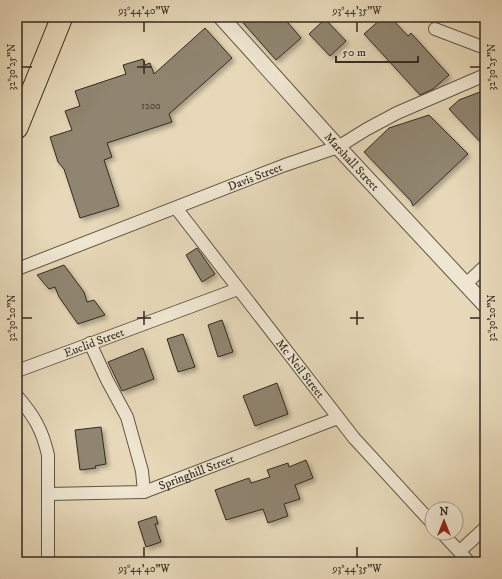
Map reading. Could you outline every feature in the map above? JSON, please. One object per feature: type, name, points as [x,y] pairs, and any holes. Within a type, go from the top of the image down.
[{"type":"highway","points":[[17,128],[62,17]]},
{"type":"street","name":"Marshall Street","points":[[221,17],[338,147],[485,305]]},
{"type":"street","points":[[435,30],[485,48]]},
{"type":"street","name":"Davis Street","points":[[20,268],[284,165],[338,147],[397,113],[485,75]]},
{"type":"street","name":"Mc Neil Street","points":[[176,208],[366,453],[424,515]]},
{"type":"street","points":[[466,284],[485,266]]},
{"type":"street","name":"Euclid Street","points":[[17,371],[238,289]]},
{"type":"street","points":[[90,343],[107,380],[128,417],[142,471],[144,492]]},
{"type":"street","points":[[17,396],[37,422],[44,438],[48,455],[48,562]]},
{"type":"street","name":"Springhill Street","points":[[48,494],[144,492],[338,418]]},
{"type":"street","points":[[460,551],[485,528]]},
{"type":"street","points":[[450,541],[469,562]]},
{"type":"building","points":[[238,17],[283,17],[301,38],[276,60]]},
{"type":"building","points":[[383,17],[390,17],[408,36],[411,33],[449,75],[433,89],[420,95],[364,34]]},
{"type":"building","points":[[325,19],[346,41],[330,56],[309,34]]},
{"type":"building","points":[[205,28],[232,58],[169,114],[172,122],[107,143],[112,157],[104,160],[119,206],[80,218],[64,169],[58,162],[50,137],[72,130],[65,111],[80,106],[75,91],[126,74],[123,65],[143,59],[145,65],[150,63],[154,74]]},
{"type":"building","points":[[485,90],[485,147],[449,109],[459,100]]},
{"type":"building","points":[[429,115],[468,154],[413,206],[411,201],[364,152],[389,128]]},
{"type":"building","points":[[197,248],[215,274],[202,282],[186,255]]},
{"type":"building","points":[[64,265],[84,292],[87,302],[94,300],[105,315],[78,324],[59,297],[55,287],[49,289],[37,275]]},
{"type":"building","points":[[222,320],[233,352],[218,357],[208,325]]},
{"type":"building","points":[[183,334],[195,367],[178,372],[167,339]]},
{"type":"building","points":[[143,348],[154,379],[122,391],[108,362]]},
{"type":"building","points":[[277,383],[288,414],[255,426],[243,396]]},
{"type":"building","points":[[101,427],[106,464],[95,466],[96,468],[80,470],[75,430]]},
{"type":"building","points":[[306,460],[313,478],[295,485],[300,499],[284,504],[288,516],[268,523],[263,509],[226,520],[215,490],[249,478],[251,483],[270,477],[267,470],[288,463],[289,467]]},
{"type":"building","points":[[156,516],[158,524],[155,524],[161,542],[146,547],[138,522]]}]
